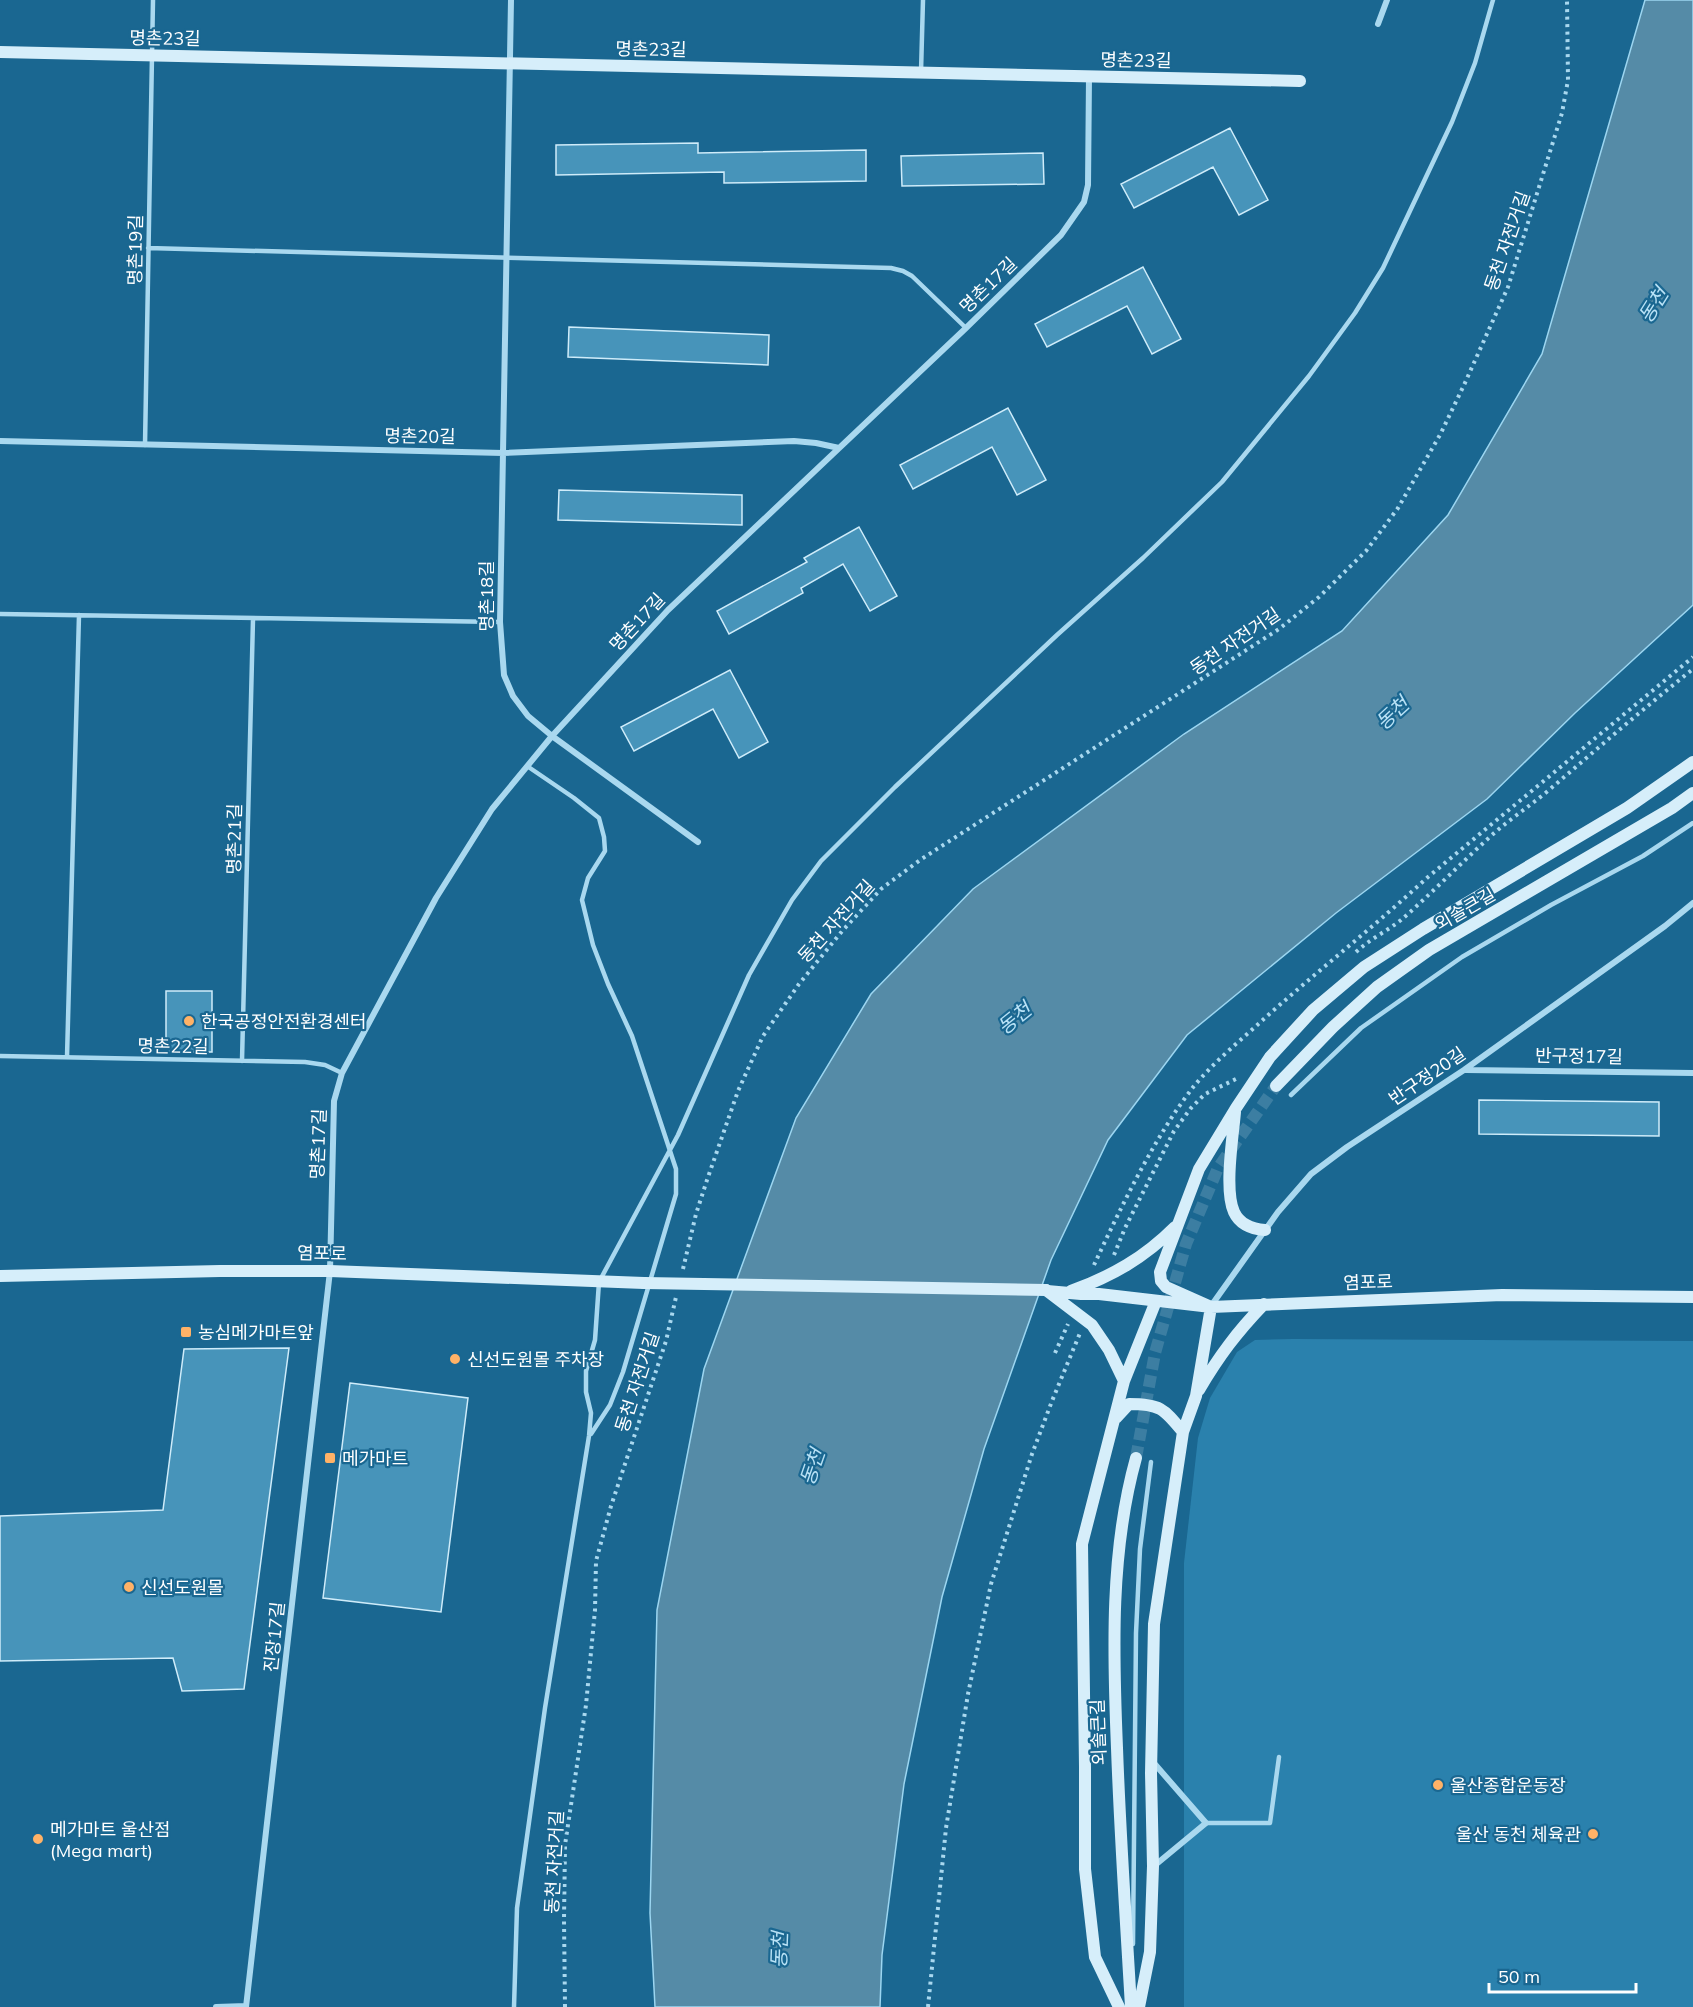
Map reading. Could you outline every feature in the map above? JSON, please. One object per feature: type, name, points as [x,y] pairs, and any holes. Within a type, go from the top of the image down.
[{"type":"main road","name":"명촌23길","points":[[0,52],[1300,81]]},
{"type":"main road","points":[[1138,2007],[1150,1952],[1153,1866],[1151,1760],[1154,1624],[1183,1432],[1196,1396],[1211,1307],[1166,1287],[1161,1281],[1160,1272],[1199,1170],[1270,1057],[1305,1018],[1364,967],[1423,929],[1627,808],[1693,762]]},
{"type":"main road","name":"외솔큰길","points":[[1276,1086],[1333,1027],[1377,987],[1429,950],[1672,808],[1693,793]]},
{"type":"main road","points":[[1236,1108],[1230,1175],[1231,1201],[1234,1212],[1241,1222],[1252,1229],[1265,1230]]},
{"type":"main road","points":[[1065,1293],[1106,1276],[1147,1254],[1180,1222]]},
{"type":"main road","name":"염포로","points":[[0,1276],[330,1271],[600,1282],[1046,1290],[1211,1307],[1502,1294],[1693,1297]]},
{"type":"main road","points":[[1046,1290],[1092,1325],[1105,1344],[1124,1381]]},
{"type":"main road","points":[[1119,2007],[1095,1957],[1085,1869],[1082,1544],[1124,1381],[1156,1301]]},
{"type":"main road","points":[[1196,1396],[1217,1360],[1238,1332],[1264,1304]]},
{"type":"main road","points":[[1116,1418],[1129,1404],[1148,1404],[1164,1410],[1183,1432]]},
{"type":"main road","name":"외솔큰길","points":[[1132,2007],[1113,1660],[1117,1584],[1126,1494],[1136,1458]]},
{"type":"street","name":"명촌18길","points":[[511,0],[500,622],[504,675],[513,696],[528,716],[698,842]]},
{"type":"street","points":[[1378,24],[1387,0]]},
{"type":"street","name":"명촌17길","points":[[330,1271],[334,1101],[342,1073],[436,898],[492,809],[552,736],[668,610],[966,328],[1061,234],[1084,202],[1088,185],[1089,76]]},
{"type":"street","name":"명촌20길","points":[[0,441],[503,453],[794,441],[839,448]]},
{"type":"street","name":"반구정20길","points":[[1211,1307],[1278,1212],[1311,1174],[1347,1147],[1464,1070],[1665,926],[1693,903]]},
{"type":"street","name":"반구정17길","points":[[1464,1070],[1693,1072]]},
{"type":"street","name":"진장17길","points":[[246,2006],[330,1271]]},
{"type":"street","points":[[1151,1760],[1206,1823],[1153,1866]]},
{"type":"street","points":[[216,2007],[246,2006]]},
{"type":"lane","name":"명촌19길","points":[[145,445],[153,0]]},
{"type":"lane","points":[[921,73],[923,0]]},
{"type":"lane","points":[[514,2007],[517,1908],[545,1708],[589,1436],[591,1413],[586,1392],[586,1371],[595,1340],[600,1282],[670,1150],[749,975],[792,900],[821,861],[895,787],[1222,482],[1310,376],[1355,313],[1383,268],[1447,133],[1475,63],[1493,0]]},
{"type":"lane","points":[[148,248],[891,268],[912,276],[966,328]]},
{"type":"lane","points":[[0,614],[500,622]]},
{"type":"lane","points":[[67,1057],[79,615]]},
{"type":"lane","name":"명촌21길","points":[[242,1061],[253,618]]},
{"type":"lane","points":[[527,766],[574,798],[598,818],[604,837],[605,851],[588,878],[582,900],[593,945],[632,1036],[676,1169],[676,1194],[623,1372],[610,1405],[589,1436]]},
{"type":"lane","points":[[1291,1095],[1361,1028],[1462,957],[1551,905],[1643,856],[1693,823]]},
{"type":"lane","name":"명촌22길","points":[[0,1056],[315,1064],[325,1065],[342,1073]]},
{"type":"lane","points":[[1132,2007],[1136,1633],[1140,1549],[1151,1462]]},
{"type":"lane","points":[[1206,1823],[1270,1823],[1279,1757]]},
{"type":"path","name":"동천 자전거길","points":[[682,1272],[707,1180],[738,1091],[763,1036],[806,975],[881,889],[920,860],[1279,629],[1319,597],[1366,551],[1398,508],[1441,433],[1508,287],[1562,113],[1568,80],[1567,0]]},
{"type":"path","points":[[1351,957],[1368,941],[1400,921],[1492,834],[1693,669]]},
{"type":"path","points":[[1106,1276],[1125,1228],[1174,1131],[1205,1094],[1245,1075]]},
{"type":"path","name":"동천 자전거길","points":[[565,2007],[566,1845],[586,1705],[595,1610],[596,1561],[611,1506],[666,1341],[677,1295]]},
{"type":"path","points":[[928,2007],[946,1828],[968,1694],[991,1584],[1032,1454],[1086,1321]]},
{"type":"shaded area","name":"울산종합운동장","points":[[1255,1340],[1693,1341],[1693,2007],[1184,2007],[1184,1563],[1198,1438],[1210,1398],[1237,1352]]},
{"type":"water","name":"동천","points":[[1645,0],[1693,0],[1693,605],[1575,713],[1487,799],[1336,913],[1187,1035],[1108,1140],[1051,1260],[984,1449],[942,1597],[904,1784],[882,1955],[880,2007],[655,2007],[650,1913],[657,1610],[704,1369],[796,1118],[871,994],[973,889],[1184,734],[1342,631],[1448,515],[1542,354]]},
{"type":"building","points":[[1230,128],[1268,200],[1239,215],[1213,167],[1134,208],[1121,184]]},
{"type":"building","points":[[698,143],[698,153],[866,150],[866,181],[724,183],[724,172],[556,175],[556,145]]},
{"type":"building","points":[[1043,153],[1044,184],[902,186],[901,156]]},
{"type":"building","points":[[1143,267],[1181,339],[1152,354],[1127,306],[1047,347],[1035,324]]},
{"type":"building","points":[[569,327],[769,335],[768,365],[568,357]]},
{"type":"building","points":[[1008,408],[1046,480],[1017,495],[992,447],[913,489],[900,465]]},
{"type":"building","points":[[559,490],[742,495],[742,525],[558,520]]},
{"type":"building","points":[[859,527],[897,596],[870,611],[843,564],[801,588],[803,593],[729,634],[717,611],[807,562],[804,558]]},
{"type":"building","points":[[730,670],[768,742],[739,758],[713,709],[634,751],[621,727]]},
{"type":"building","name":"한국공정안전환경센터","points":[[166,991],[212,991],[212,1052],[166,1052]]},
{"type":"building","points":[[1479,1100],[1659,1102],[1659,1136],[1479,1134]]},
{"type":"building","name":"신선도원몰","points":[[289,1348],[244,1689],[182,1691],[173,1658],[0,1661],[0,1516],[163,1510],[184,1349]]},
{"type":"building","points":[[350,1383],[468,1398],[441,1612],[323,1598]]},
{"type":"tunnel","points":[[1136,1458],[1155,1353],[1186,1244],[1218,1168],[1276,1086]]},
{"type":"place","name":"한국공정안전환경센터","points":[[189,1021]]},
{"type":"place","name":"농심메가마트앞","points":[[186,1332]]},
{"type":"place","name":"신선도원몰 주차장","points":[[455,1359]]},
{"type":"place","name":"메가마트","points":[[330,1458]]},
{"type":"place","name":"신선도원몰","points":[[129,1587]]},
{"type":"place","name":"울산종합운동장","points":[[1438,1785]]},
{"type":"place","name":"울산 동천 체육관","points":[[1593,1834]]},
{"type":"place","name":"메가마트 울산점 (Mega mart)","points":[[38,1839]]}]
